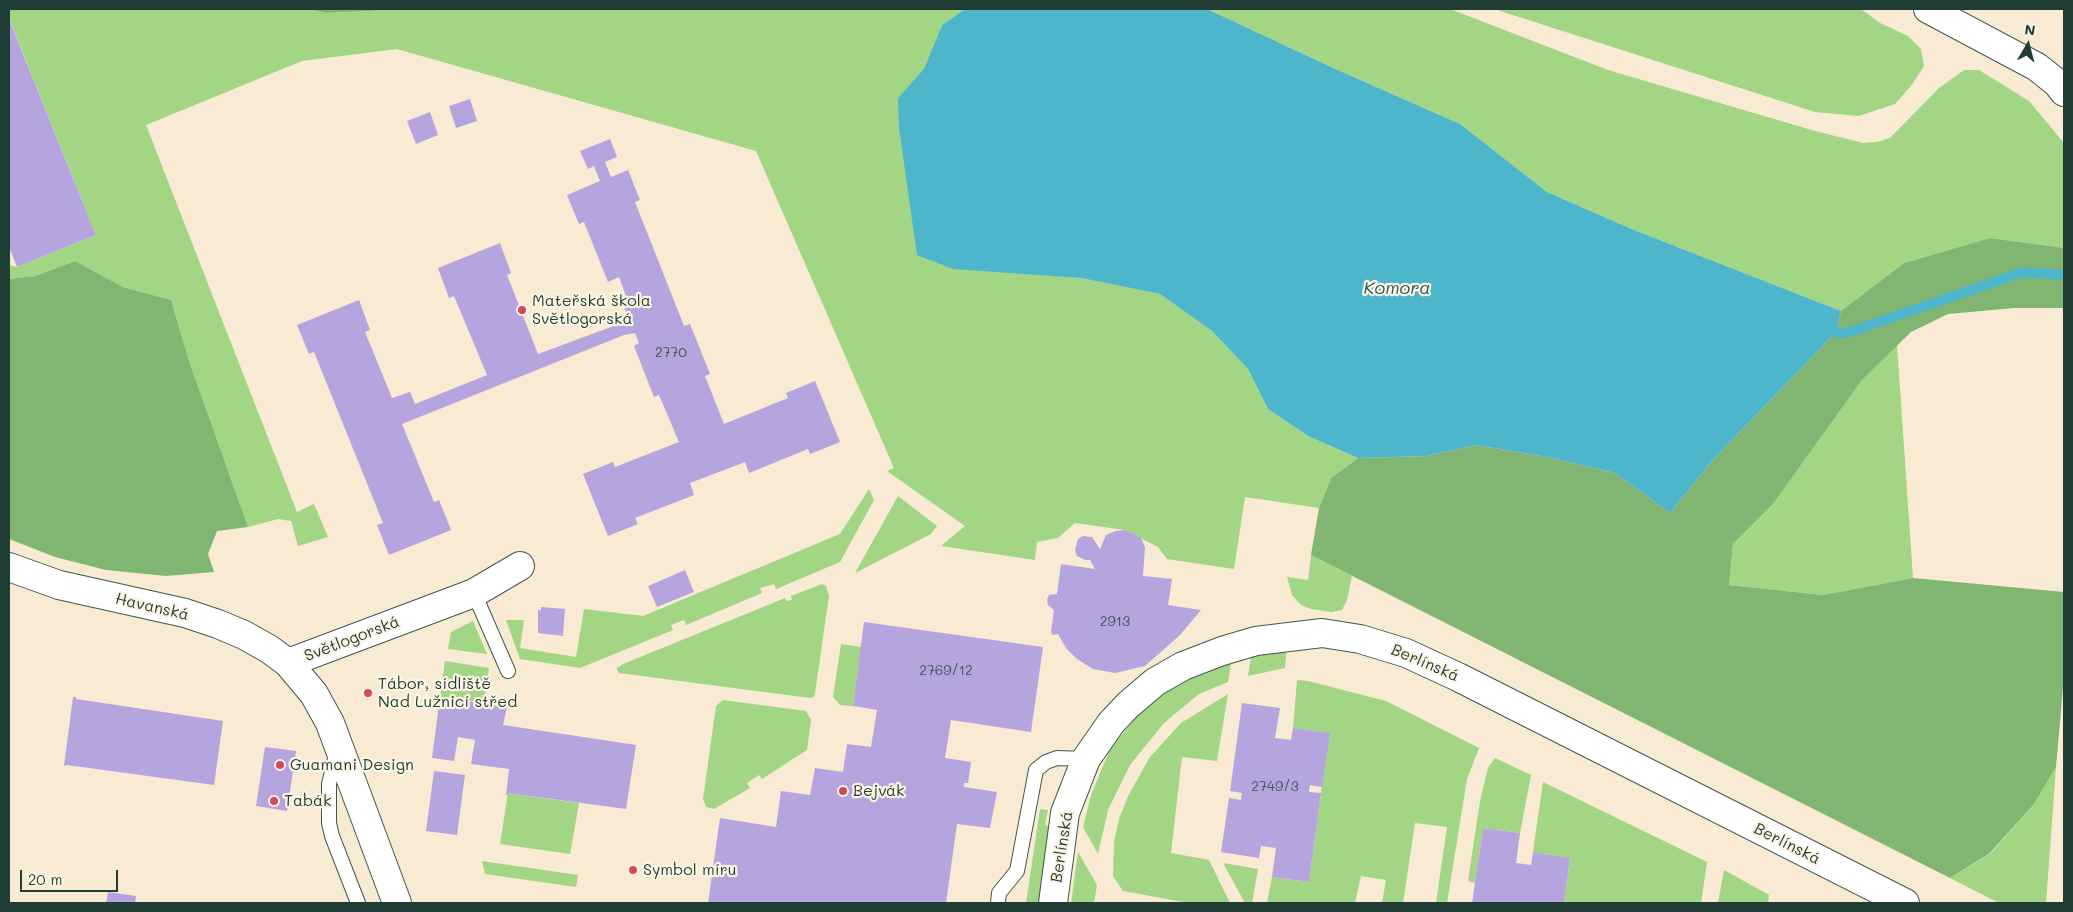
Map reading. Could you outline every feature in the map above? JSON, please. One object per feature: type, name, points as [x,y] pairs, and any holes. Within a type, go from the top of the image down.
[{"type":"street","points":[[1928,9],[2037,67],[2057,83],[2064,92]]},
{"type":"street","name":"Světlogorská","points":[[397,903],[330,723],[314,694],[288,663],[474,593],[520,566]]},
{"type":"street","name":"Havanská","points":[[9,567],[59,585],[185,613],[218,624],[244,635],[269,649],[288,663]]},
{"type":"street","name":"Berlínská","points":[[1053,903],[1065,813],[1086,759],[1111,723],[1128,705],[1155,682],[1183,666],[1222,651],[1256,641],[1322,633],[1360,639],[1406,653],[1458,677],[1905,903]]},
{"type":"lane","points":[[474,593],[508,671]]},
{"type":"lane","points":[[338,744],[329,784],[329,823],[332,836],[358,903]]},
{"type":"lane","points":[[998,903],[999,893],[1017,872],[1036,770],[1046,762],[1057,758],[1086,759]]},
{"type":"green space","points":[[9,9],[308,9],[326,13],[412,9],[965,9],[942,25],[924,70],[898,98],[1036,274],[1081,278],[1160,294],[1212,331],[1248,369],[1268,409],[1308,436],[1358,458],[1331,478],[1319,508],[1245,497],[1234,569],[1167,559],[1158,547],[1125,530],[1075,523],[1058,538],[1037,542],[1035,560],[941,546],[965,526],[887,471],[894,468],[756,151],[397,49],[302,61],[146,125],[297,512],[314,504],[328,537],[298,546],[291,521],[278,519],[248,527],[189,361],[171,300],[123,287],[75,261],[35,276],[9,279],[9,265],[17,267],[96,235],[9,18]]},
{"type":"green space","points":[[308,9],[412,9],[326,13]]},
{"type":"green space","points":[[1207,9],[1450,9],[1608,70],[1815,131],[1863,143],[1877,142],[1890,138],[1939,88],[1964,70],[1979,70],[2029,101],[2064,143],[2064,248],[1990,238],[1904,263],[1841,311],[1634,230],[1547,192],[1460,124]]},
{"type":"green space","points":[[1494,9],[1861,9],[1880,23],[1908,36],[1921,49],[1924,66],[1911,86],[1895,104],[1859,116],[1815,112]]},
{"type":"green space","points":[[1990,238],[2064,248],[2064,308],[2014,308],[1948,314],[1911,332],[1862,380],[1773,504],[1733,544],[1729,585],[1823,595],[1913,578],[2064,592],[2064,676],[2056,767],[2034,804],[1990,853],[1950,878],[1311,555],[1319,508],[1331,478],[1358,458],[1427,456],[1476,445],[1547,457],[1615,473],[1670,513],[1712,461],[1836,332],[1841,311],[1904,263]]},
{"type":"green space","points":[[75,261],[123,287],[171,300],[189,361],[248,527],[217,531],[208,554],[214,572],[166,576],[106,570],[55,557],[9,539],[9,279],[35,276]]},
{"type":"green space","points":[[1897,345],[1913,578],[1823,595],[1729,585],[1733,544],[1773,504],[1862,380]]},
{"type":"green space","points":[[869,489],[874,500],[840,562],[776,589],[774,584],[760,588],[762,593],[686,625],[684,620],[671,625],[673,630],[580,668],[520,659],[506,620],[524,620],[520,648],[576,657],[584,609],[643,616],[840,534]]},
{"type":"green space","points":[[898,496],[937,526],[931,534],[855,573]]},
{"type":"green space","points":[[1311,555],[1352,576],[1347,600],[1342,610],[1331,612],[1311,609],[1301,605],[1292,595],[1287,577],[1308,580]]},
{"type":"green space","points":[[822,584],[826,586],[829,596],[814,697],[619,673],[617,670],[623,664],[785,598],[787,601],[792,600],[791,596]]},
{"type":"green space","points":[[473,621],[487,654],[448,649],[451,632]]},
{"type":"green space","points":[[841,644],[861,647],[853,706],[840,705],[833,697]]},
{"type":"green space","points":[[1287,645],[1285,668],[1248,676],[1252,652]]},
{"type":"green space","points":[[1232,657],[1228,682],[1199,694],[1164,723],[1130,765],[1108,810],[1098,854],[1083,827],[1091,795],[1110,749],[1138,715],[1169,686]]},
{"type":"green space","points":[[445,661],[489,668],[484,703],[440,697]]},
{"type":"green space","points":[[1297,680],[1308,681],[1386,701],[1479,748],[1467,779],[1447,903],[1436,903],[1447,827],[1415,823],[1403,903],[1382,903],[1386,880],[1361,876],[1355,903],[1267,903],[1272,877],[1309,882],[1329,733],[1293,728]]},
{"type":"green space","points":[[1228,694],[1217,761],[1182,757],[1171,853],[1209,860],[1230,903],[1189,903],[1123,891],[1113,876],[1114,842],[1119,819],[1128,796],[1150,757],[1181,723]]},
{"type":"green space","points":[[723,700],[806,711],[811,720],[807,750],[762,779],[759,775],[747,783],[750,788],[714,809],[706,807],[703,799],[716,706]]},
{"type":"green space","points":[[1495,758],[1531,775],[1520,833],[1483,828],[1475,883],[1468,881],[1480,801],[1488,768]]},
{"type":"green space","points":[[2056,767],[2046,903],[1999,903],[1950,878],[1991,853],[2034,804]]},
{"type":"green space","points":[[1543,782],[1707,862],[1701,903],[1564,903],[1570,858],[1533,852]]},
{"type":"green space","points":[[508,793],[579,803],[570,854],[500,844]]},
{"type":"green space","points":[[1040,809],[1048,810],[1045,825],[1050,826],[1039,903],[1026,903]]},
{"type":"green space","points":[[1078,852],[1097,885],[1094,903],[1071,903]]},
{"type":"green space","points":[[482,861],[578,875],[576,887],[485,874]]},
{"type":"green space","points":[[1223,863],[1258,869],[1252,903],[1245,903]]},
{"type":"green space","points":[[1724,870],[1769,895],[1768,903],[1718,903]]},
{"type":"water","name":"Komora","points":[[965,9],[1207,9],[1460,124],[1547,192],[1634,230],[1841,311],[1836,332],[1712,461],[1670,513],[1615,473],[1547,457],[1476,445],[1427,456],[1358,458],[1308,436],[1268,409],[1248,369],[1212,331],[1160,294],[1081,278],[953,269],[917,255],[899,128],[898,98],[924,69],[942,25]]},
{"type":"building","points":[[9,19],[96,235],[17,267],[9,247]]},
{"type":"building","points":[[470,99],[477,121],[456,128],[449,106]]},
{"type":"building","points":[[430,112],[438,135],[416,144],[407,121]]},
{"type":"building","points":[[610,139],[617,157],[605,162],[611,177],[628,170],[640,200],[635,202],[684,326],[690,324],[710,374],[705,376],[724,424],[788,398],[786,393],[815,381],[840,442],[810,454],[808,449],[749,473],[745,462],[690,483],[694,495],[635,518],[638,524],[608,536],[583,474],[613,462],[615,467],[679,442],[659,395],[654,397],[634,346],[639,343],[635,333],[624,335],[402,424],[434,502],[439,500],[451,530],[389,555],[377,525],[383,523],[314,352],[309,354],[297,325],[359,300],[370,330],[365,332],[392,398],[410,392],[415,404],[487,375],[454,296],[449,298],[438,268],[500,243],[511,273],[507,275],[538,354],[630,320],[621,300],[627,299],[619,277],[608,282],[584,222],[579,224],[567,195],[600,181],[594,166],[588,169],[580,151]]},
{"type":"building","points":[[1125,530],[1141,538],[1145,547],[1143,576],[1172,579],[1168,605],[1201,610],[1180,635],[1145,666],[1115,673],[1093,669],[1077,659],[1066,648],[1058,634],[1053,635],[1051,632],[1054,610],[1048,605],[1047,600],[1049,595],[1057,594],[1061,564],[1095,569],[1090,560],[1077,556],[1075,550],[1078,539],[1083,536],[1092,537],[1100,549],[1106,535]]},
{"type":"building","points":[[685,570],[694,592],[657,607],[648,586]]},
{"type":"building","points":[[541,607],[565,609],[563,636],[538,633],[538,610],[541,610]]},
{"type":"building","points":[[864,622],[1043,647],[1031,732],[951,720],[945,758],[971,762],[968,783],[964,783],[964,787],[997,792],[990,828],[957,824],[946,903],[708,903],[720,818],[776,827],[781,791],[810,795],[815,768],[843,772],[847,744],[871,747],[877,710],[853,706]]},
{"type":"building","points":[[73,697],[76,697],[76,699],[223,721],[214,785],[64,766]]},
{"type":"building","points":[[440,697],[507,707],[503,725],[636,745],[626,809],[508,793],[506,795],[509,769],[471,764],[475,740],[458,737],[454,761],[432,758]]},
{"type":"building","points":[[1242,703],[1280,708],[1275,738],[1291,740],[1293,728],[1330,733],[1322,787],[1310,785],[1309,792],[1321,793],[1309,882],[1272,877],[1276,848],[1261,846],[1259,858],[1221,852],[1229,798],[1241,800],[1242,793],[1230,791]]},
{"type":"building","points":[[265,747],[296,751],[287,811],[256,806]]},
{"type":"building","points":[[434,771],[465,775],[457,835],[426,831]]},
{"type":"building","points":[[1483,828],[1520,833],[1516,863],[1531,865],[1533,852],[1570,858],[1564,903],[1472,903]]},
{"type":"building","points":[[108,892],[136,896],[135,903],[106,903]]},
{"type":"waterway","points":[[1823,331],[1847,333],[2023,272],[2064,275]]},
{"type":"place","name":"Mateřská škola Světlogorská","points":[[522,310]]},
{"type":"place","name":"Tábor, sídliště Nad Lužnicí střed","points":[[368,693]]},
{"type":"place","name":"Guamani Design","points":[[280,765]]},
{"type":"place","name":"Bejvák","points":[[843,791]]},
{"type":"place","name":"Tabák","points":[[274,801]]},
{"type":"place","name":"Symbol míru","points":[[633,870]]}]
